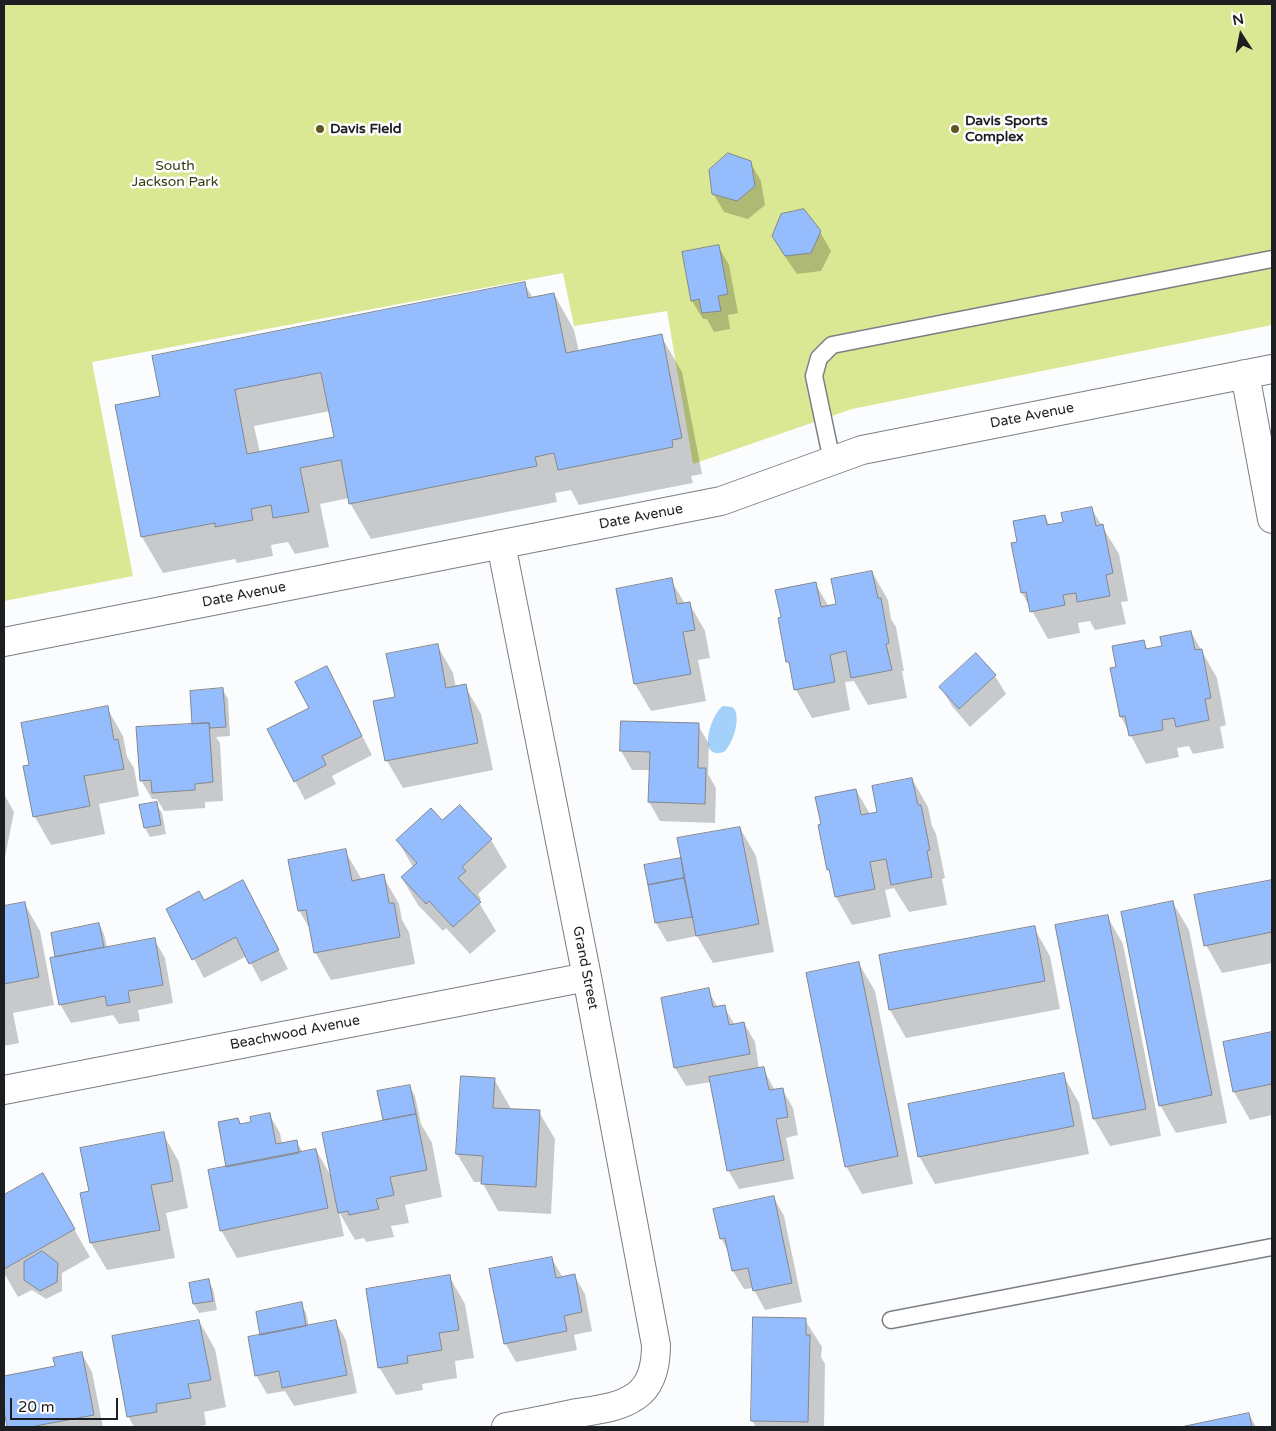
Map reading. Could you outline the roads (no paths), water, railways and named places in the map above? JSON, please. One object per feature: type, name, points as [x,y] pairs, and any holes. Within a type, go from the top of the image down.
[{"type":"street","name":"Date Avenue","points":[[4,642],[721,501],[862,450],[1272,369]]},
{"type":"street","points":[[1246,374],[1272,519]]},
{"type":"street","name":"Grand Street","points":[[501,544],[587,977],[656,1345],[656,1356],[652,1373],[648,1383],[636,1396],[610,1407],[506,1427]]},
{"type":"street","name":"Beachwood Avenue","points":[[4,1090],[587,977]]},
{"type":"lane","points":[[832,461],[814,376],[819,358],[832,345],[1272,259]]},
{"type":"lane","points":[[891,1320],[1272,1248]]},
{"type":"water","points":[[723,706],[732,707],[735,710],[736,726],[733,738],[724,752],[715,753],[710,749],[708,735],[714,717]]},
{"type":"place","name":"Davis Field","points":[[320,129]]},
{"type":"place","name":"Davis Sports Complex","points":[[955,129]]},
{"type":"park label","name":"South Jackson Park","points":[[175,174]]}]
